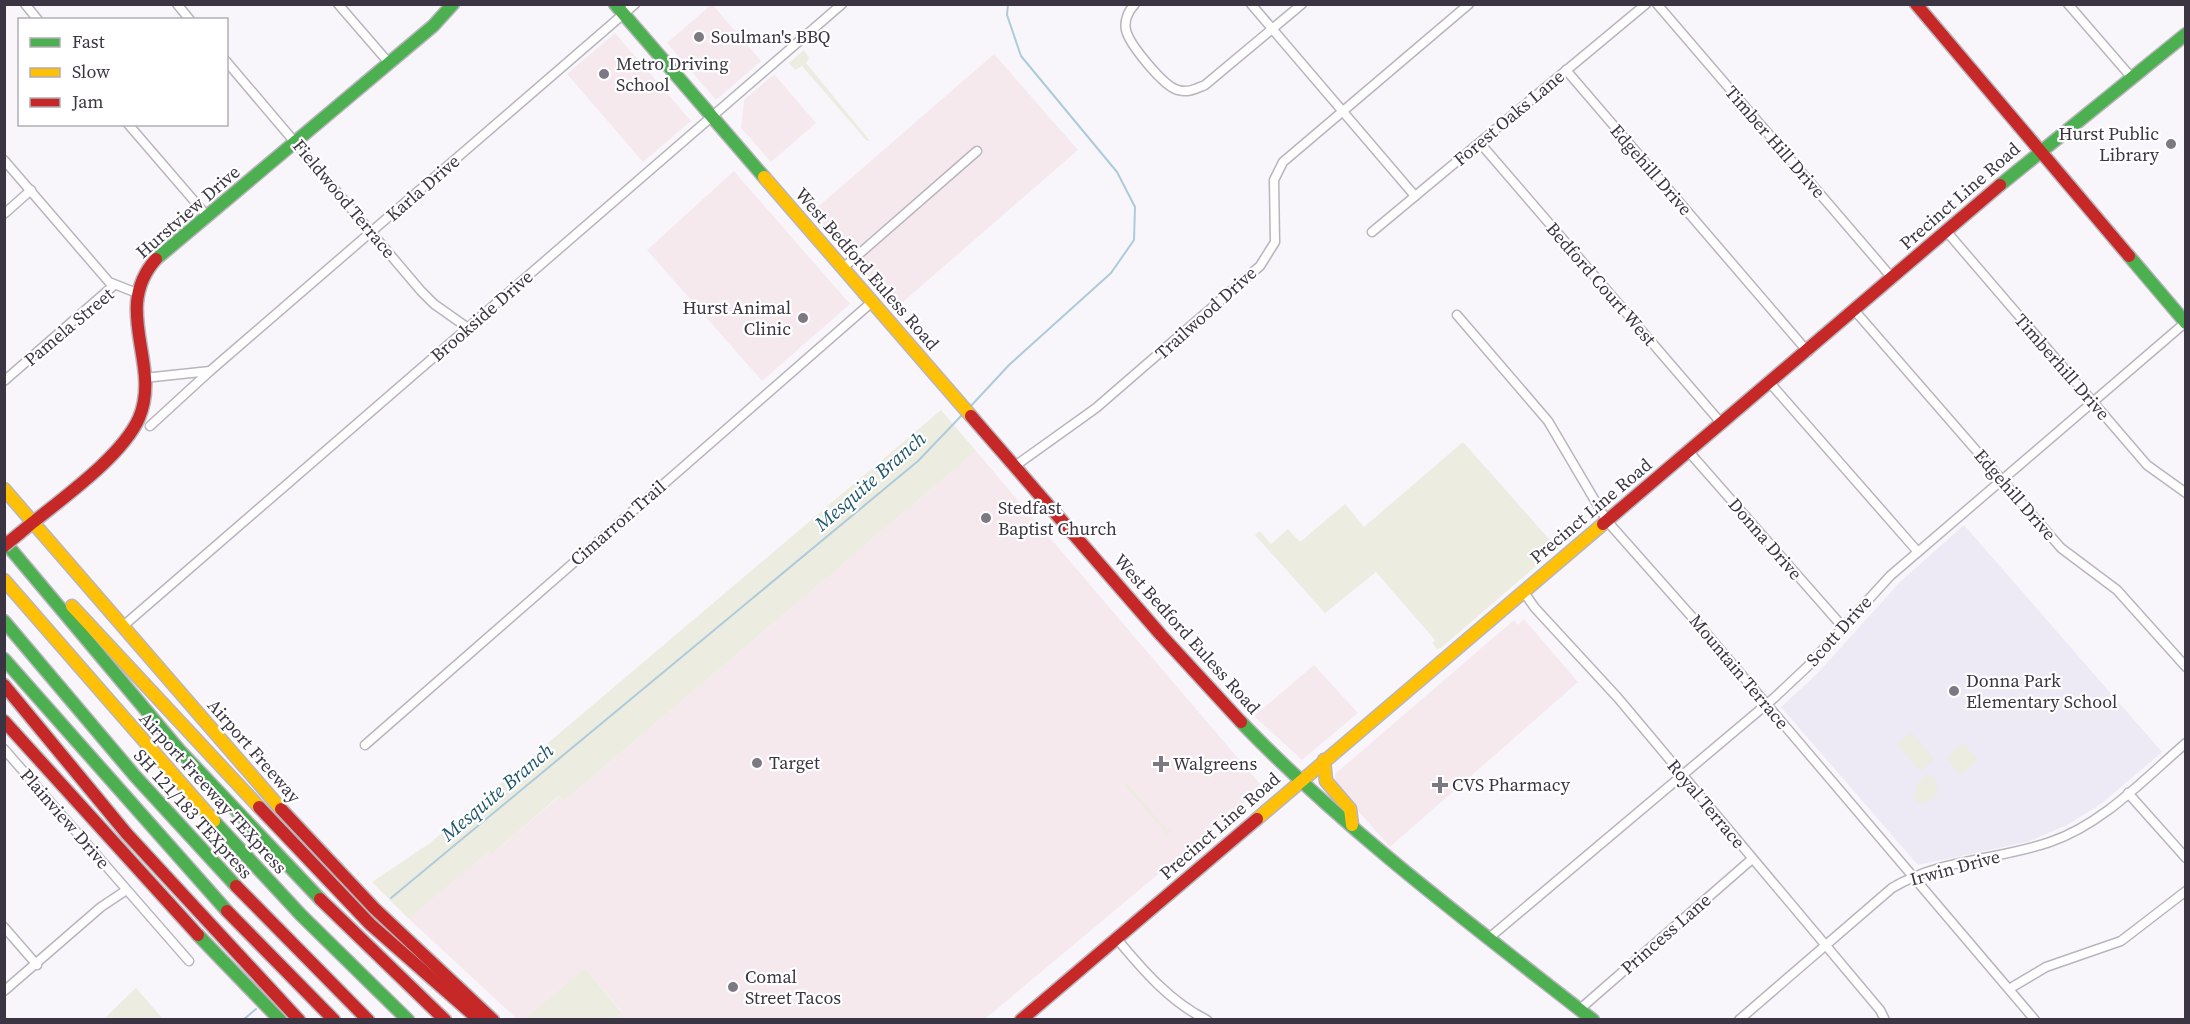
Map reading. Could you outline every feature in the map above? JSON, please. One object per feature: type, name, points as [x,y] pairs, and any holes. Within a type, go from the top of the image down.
[{"type":"main road","name":"Hurstview Drive","points":[[137,293],[140,281],[159,256],[433,26],[453,4]]},
{"type":"main road","name":"West Bedford Euless Road","points":[[615,4],[1206,686],[1300,781],[1405,872],[1593,1020]]},
{"type":"main road","points":[[1916,4],[2185,322]]},
{"type":"main road","name":"Precinct Line Road","points":[[1027,1018],[1324,760],[1808,352],[2040,151],[2186,34]]},
{"type":"main road","points":[[4,546],[130,434],[143,405],[144,378],[137,293]]},
{"type":"main road","name":"Airport Freeway","points":[[4,489],[287,816],[355,889],[493,1020]]},
{"type":"main road","points":[[4,541],[181,752],[269,847],[445,1020]]},
{"type":"main road","points":[[33,574],[59,590],[113,652],[370,924],[479,1020]]},
{"type":"main road","name":"Airport Freeway TEXpress","points":[[4,579],[145,747],[217,827],[311,925],[408,1020]]},
{"type":"main road","name":"SH 121/183 TEXpress","points":[[4,621],[114,753],[201,851],[368,1020]]},
{"type":"main road","points":[[4,659],[211,895],[334,1020]]},
{"type":"main road","points":[[4,685],[119,825],[299,1020]]},
{"type":"main road","points":[[4,721],[159,894],[280,1020]]},
{"type":"main road","points":[[1324,760],[1326,781],[1350,809],[1352,825]]},
{"type":"street","points":[[25,4],[36,18]]},
{"type":"street","points":[[177,4],[188,18]]},
{"type":"street","points":[[338,4],[389,63]]},
{"type":"street","name":"Karla Drive","points":[[150,426],[210,371],[635,4]]},
{"type":"street","name":"Brookside Drive","points":[[122,627],[842,4]]},
{"type":"street","points":[[1135,4],[1126,18],[1126,31],[1148,63],[1175,90],[1190,92],[1205,85],[1302,4]]},
{"type":"street","points":[[1251,4],[1415,196]]},
{"type":"street","name":"Trailwood Drive","points":[[1015,466],[1096,408],[1260,266],[1275,242],[1274,180],[1277,170],[1469,4]]},
{"type":"street","name":"Forest Oaks Lane","points":[[1372,232],[1646,4]]},
{"type":"street","name":"Timber Hill Drive","points":[[1657,4],[1893,279]]},
{"type":"street","points":[[2068,4],[2132,78]]},
{"type":"street","name":"Fieldwood Terrace","points":[[228,63],[434,304],[468,328]]},
{"type":"street","name":"Edgehill Drive","points":[[1566,70],[1808,352]]},
{"type":"street","points":[[130,126],[208,217]]},
{"type":"street","name":"Bedford Court West","points":[[1480,143],[1722,424]]},
{"type":"street","points":[[843,268],[977,151]]},
{"type":"street","points":[[4,160],[113,286]]},
{"type":"street","points":[[4,214],[31,190]]},
{"type":"street","name":"Timberhill Drive","points":[[1947,232],[2147,465],[2186,493]]},
{"type":"street","name":"Pamela Street","points":[[4,381],[113,286],[137,293]]},
{"type":"street","name":"Cimarron Trail","points":[[364,745],[872,302]]},
{"type":"street","name":"Edgehill Drive","points":[[1855,311],[2061,548],[2117,590],[2186,667]]},
{"type":"street","name":"Mountain Terrace","points":[[1457,315],[1548,421],[1607,521],[1914,876],[2035,1020]]},
{"type":"street","name":"Scott Drive","points":[[1489,938],[1796,679],[1890,576],[2185,322]]},
{"type":"street","points":[[144,378],[210,371]]},
{"type":"street","points":[[1770,383],[1918,552]]},
{"type":"street","name":"Donna Drive","points":[[1689,452],[1842,626]]},
{"type":"street","name":"Royal Terrace","points":[[1523,591],[1535,608],[1618,698],[1681,776],[1826,944],[1880,1010],[1885,1020]]},
{"type":"street","name":"Irwin Drive","points":[[1739,1020],[1892,888],[1914,876],[2025,849],[2069,835],[2100,816],[2186,743]]},
{"type":"street","name":"Plainview Drive","points":[[4,749],[125,891],[189,961]]},
{"type":"street","points":[[2128,793],[2186,858]]},
{"type":"street","name":"Princess Lane","points":[[1580,1009],[1752,859]]},
{"type":"street","points":[[4,991],[101,907],[125,891]]},
{"type":"street","points":[[2009,989],[2046,967],[2121,941],[2186,891]]},
{"type":"street","points":[[4,927],[37,964]]},
{"type":"street","points":[[1117,939],[1141,967],[1174,998],[1207,1020]]},
{"type":"shaded area","points":[[712,4],[761,61],[716,100],[667,43]]},
{"type":"shaded area","points":[[615,33],[691,121],[643,162],[567,74]]},
{"type":"shaded area","points":[[804,50],[809,58],[806,63],[870,141],[867,141],[802,66],[795,70],[789,63]]},
{"type":"shaded area","points":[[994,54],[1078,150],[896,308],[812,212]]},
{"type":"shaded area","points":[[774,74],[816,123],[771,162],[741,128],[744,100]]},
{"type":"shaded area","points":[[734,171],[850,304],[762,381],[647,250]]},
{"type":"shaded area","points":[[941,410],[976,451],[564,801],[559,796],[492,854],[489,851],[409,919],[372,882],[430,843]]},
{"type":"shaded area","points":[[1463,442],[1557,548],[1441,648],[1437,649],[1432,643],[1435,640],[1376,572],[1325,613],[1255,535],[1260,531],[1271,544],[1288,529],[1300,542],[1345,504],[1364,527]]},
{"type":"shaded area","points":[[976,451],[1260,784],[1253,795],[985,1019],[614,1019],[622,1012],[585,968],[524,1019],[517,1019],[409,919],[489,850],[492,854],[560,796],[564,801]]},
{"type":"shaded area","name":"Donna Park Elementary School","points":[[1964,525],[2162,752],[2101,804],[2067,825],[2027,842],[1918,865],[1781,707],[1816,675],[1901,581]]},
{"type":"shaded area","points":[[1524,619],[1578,682],[1390,847],[1336,786],[1335,774],[1514,620],[1518,625]]},
{"type":"shaded area","points":[[1314,665],[1358,713],[1302,760],[1254,716]]},
{"type":"shaded area","points":[[1911,732],[1934,759],[1920,771],[1897,744]]},
{"type":"shaded area","points":[[1963,743],[1978,760],[1961,775],[1946,758]]},
{"type":"shaded area","points":[[1927,775],[1933,776],[1937,784],[1936,797],[1925,803],[1915,802],[1916,786]]},
{"type":"shaded area","points":[[1127,784],[1168,831],[1174,827],[1165,838],[1166,833],[1125,785]]},
{"type":"shaded area","points":[[585,968],[622,1013],[614,1019],[524,1019]]},
{"type":"shaded area","points":[[136,988],[163,1019],[104,1019]]},
{"type":"waterway","name":"Mesquite Branch","points":[[969,408],[1009,365],[1111,273],[1134,240],[1135,207],[1117,172],[1021,56],[1007,15],[1008,4]]},
{"type":"waterway","name":"Mesquite Branch","points":[[391,898],[918,461],[963,414]]},
{"type":"waterway","name":"Mesquite Branch","points":[[243,1020],[256,1009]]},
{"type":"traffic: fast","points":[[156,259],[433,26],[453,4]]},
{"type":"traffic: fast","points":[[615,4],[764,177]]},
{"type":"traffic: fast","points":[[2000,185],[2186,34]]},
{"type":"traffic: fast","points":[[2129,256],[2186,323]]},
{"type":"traffic: fast","points":[[4,541],[181,752],[320,899]]},
{"type":"traffic: fast","points":[[4,621],[135,776],[236,886]]},
{"type":"traffic: fast","points":[[4,659],[227,911]]},
{"type":"traffic: fast","points":[[1241,722],[1282,763],[1367,840],[1593,1020]]},
{"type":"traffic: fast","points":[[214,821],[301,915],[408,1020]]},
{"type":"traffic: fast","points":[[198,935],[280,1020]]},
{"type":"traffic: slow","points":[[764,177],[971,416]]},
{"type":"traffic: slow","points":[[4,489],[281,809]]},
{"type":"traffic: slow","points":[[1257,819],[1603,524]]},
{"type":"traffic: slow","points":[[4,580],[214,821]]},
{"type":"traffic: slow","points":[[72,606],[259,807]]},
{"type":"traffic: slow","points":[[1324,760],[1326,781],[1350,809],[1352,825]]},
{"type":"traffic: jam","points":[[1916,4],[2129,256]]},
{"type":"traffic: jam","points":[[1603,524],[2000,185]]},
{"type":"traffic: jam","points":[[20,533],[102,465],[130,434],[139,418],[144,398],[145,378],[137,317],[138,298],[143,278],[156,259]]},
{"type":"traffic: jam","points":[[971,416],[1161,635],[1241,722]]},
{"type":"traffic: jam","points":[[4,546],[20,533]]},
{"type":"traffic: jam","points":[[4,685],[127,834],[299,1020]]},
{"type":"traffic: jam","points":[[4,721],[198,935]]},
{"type":"traffic: jam","points":[[259,807],[370,924],[479,1020]]},
{"type":"traffic: jam","points":[[281,809],[374,908],[493,1020]]},
{"type":"traffic: jam","points":[[1021,1020],[1257,819]]},
{"type":"traffic: jam","points":[[236,886],[368,1020]]},
{"type":"traffic: jam","points":[[320,899],[445,1020]]},
{"type":"traffic: jam","points":[[227,911],[334,1020]]},
{"type":"place","name":"Soulman's BBQ","points":[[699,37]]},
{"type":"place","name":"Metro Driving School","points":[[604,74]]},
{"type":"place","name":"Hurst Public Library","points":[[2171,144]]},
{"type":"place","name":"Hurst Animal Clinic","points":[[803,318]]},
{"type":"place","name":"Stedfast Baptist Church","points":[[986,518]]},
{"type":"place","name":"Donna Park Elementary School","points":[[1954,691]]},
{"type":"place","name":"Target","points":[[757,763]]},
{"type":"place","name":"Walgreens","points":[[1161,764]]},
{"type":"place","name":"CVS Pharmacy","points":[[1440,785]]},
{"type":"place","name":"Comal Street Tacos","points":[[733,987]]}]
